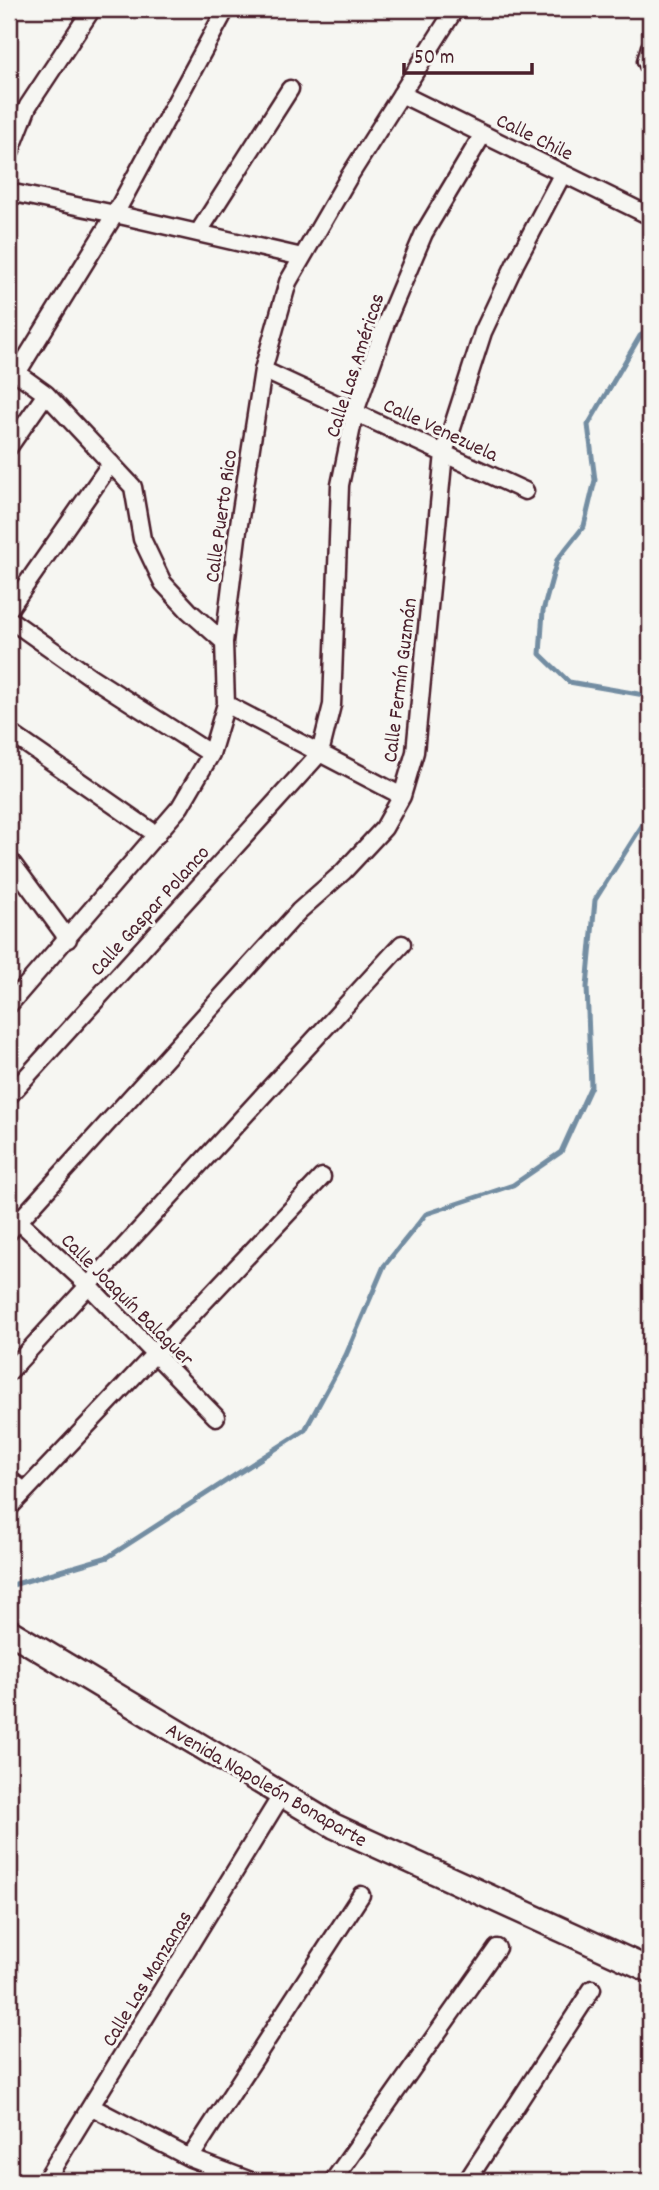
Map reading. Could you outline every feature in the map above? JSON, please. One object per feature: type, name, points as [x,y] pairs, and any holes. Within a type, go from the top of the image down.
[{"type":"main road","name":"Avenida Napoleón Bonaparte","points":[[9,1631],[334,1826],[650,1970]]},
{"type":"street","points":[[9,155],[28,106],[92,9]]},
{"type":"street","points":[[224,642],[163,583],[142,539],[133,487],[46,394],[13,370],[114,214],[226,9]]},
{"type":"street","name":"Calle Puerto Rico","points":[[9,1005],[180,807],[211,754],[226,704],[224,642],[263,370],[288,282],[350,174],[455,9]]},
{"type":"street","points":[[650,47],[646,61],[650,69]]},
{"type":"street","points":[[198,233],[289,89]]},
{"type":"street","name":"Calle Chile","points":[[401,94],[650,216]]},
{"type":"street","name":"Calle Las Américas","points":[[320,753],[332,705],[340,485],[355,412],[386,323],[424,233],[483,134]]},
{"type":"street","name":"Calle Fermín Guzmán","points":[[12,1222],[299,911],[366,849],[384,828],[402,796],[415,752],[444,453],[483,332],[514,264],[563,173]]},
{"type":"street","points":[[9,192],[302,257]]},
{"type":"street","name":"Calle Venezuela","points":[[263,370],[525,491]]},
{"type":"street","points":[[9,447],[46,394]]},
{"type":"street","points":[[9,609],[111,463]]},
{"type":"street","points":[[9,620],[91,677],[211,754]]},
{"type":"street","points":[[226,704],[402,796]]},
{"type":"street","points":[[9,732],[157,835]]},
{"type":"street","name":"Calle Gaspar Polanco","points":[[9,1096],[320,753]]},
{"type":"street","points":[[9,859],[68,939]]},
{"type":"street","points":[[9,1372],[402,944]]},
{"type":"street","points":[[9,1508],[322,1177]]},
{"type":"street","name":"Calle Joaquín Balaguer","points":[[12,1222],[89,1286],[216,1417]]},
{"type":"street","points":[[9,1479],[24,1492]]},
{"type":"street","name":"Calle Las Manzanas","points":[[50,2180],[281,1796]]},
{"type":"street","points":[[190,2158],[361,1895]]},
{"type":"street","points":[[333,2181],[497,1948]]},
{"type":"street","points":[[467,2181],[592,1989]]},
{"type":"street","points":[[92,2107],[190,2158],[251,2181]]},
{"type":"waterway","points":[[650,330],[640,336],[588,425],[595,480],[584,526],[557,560],[543,611],[540,654],[569,682],[650,696]]},
{"type":"waterway","points":[[9,1586],[108,1557],[305,1430],[346,1355],[384,1266],[426,1214],[513,1185],[561,1152],[591,1086],[587,987],[595,900],[650,813]]}]
